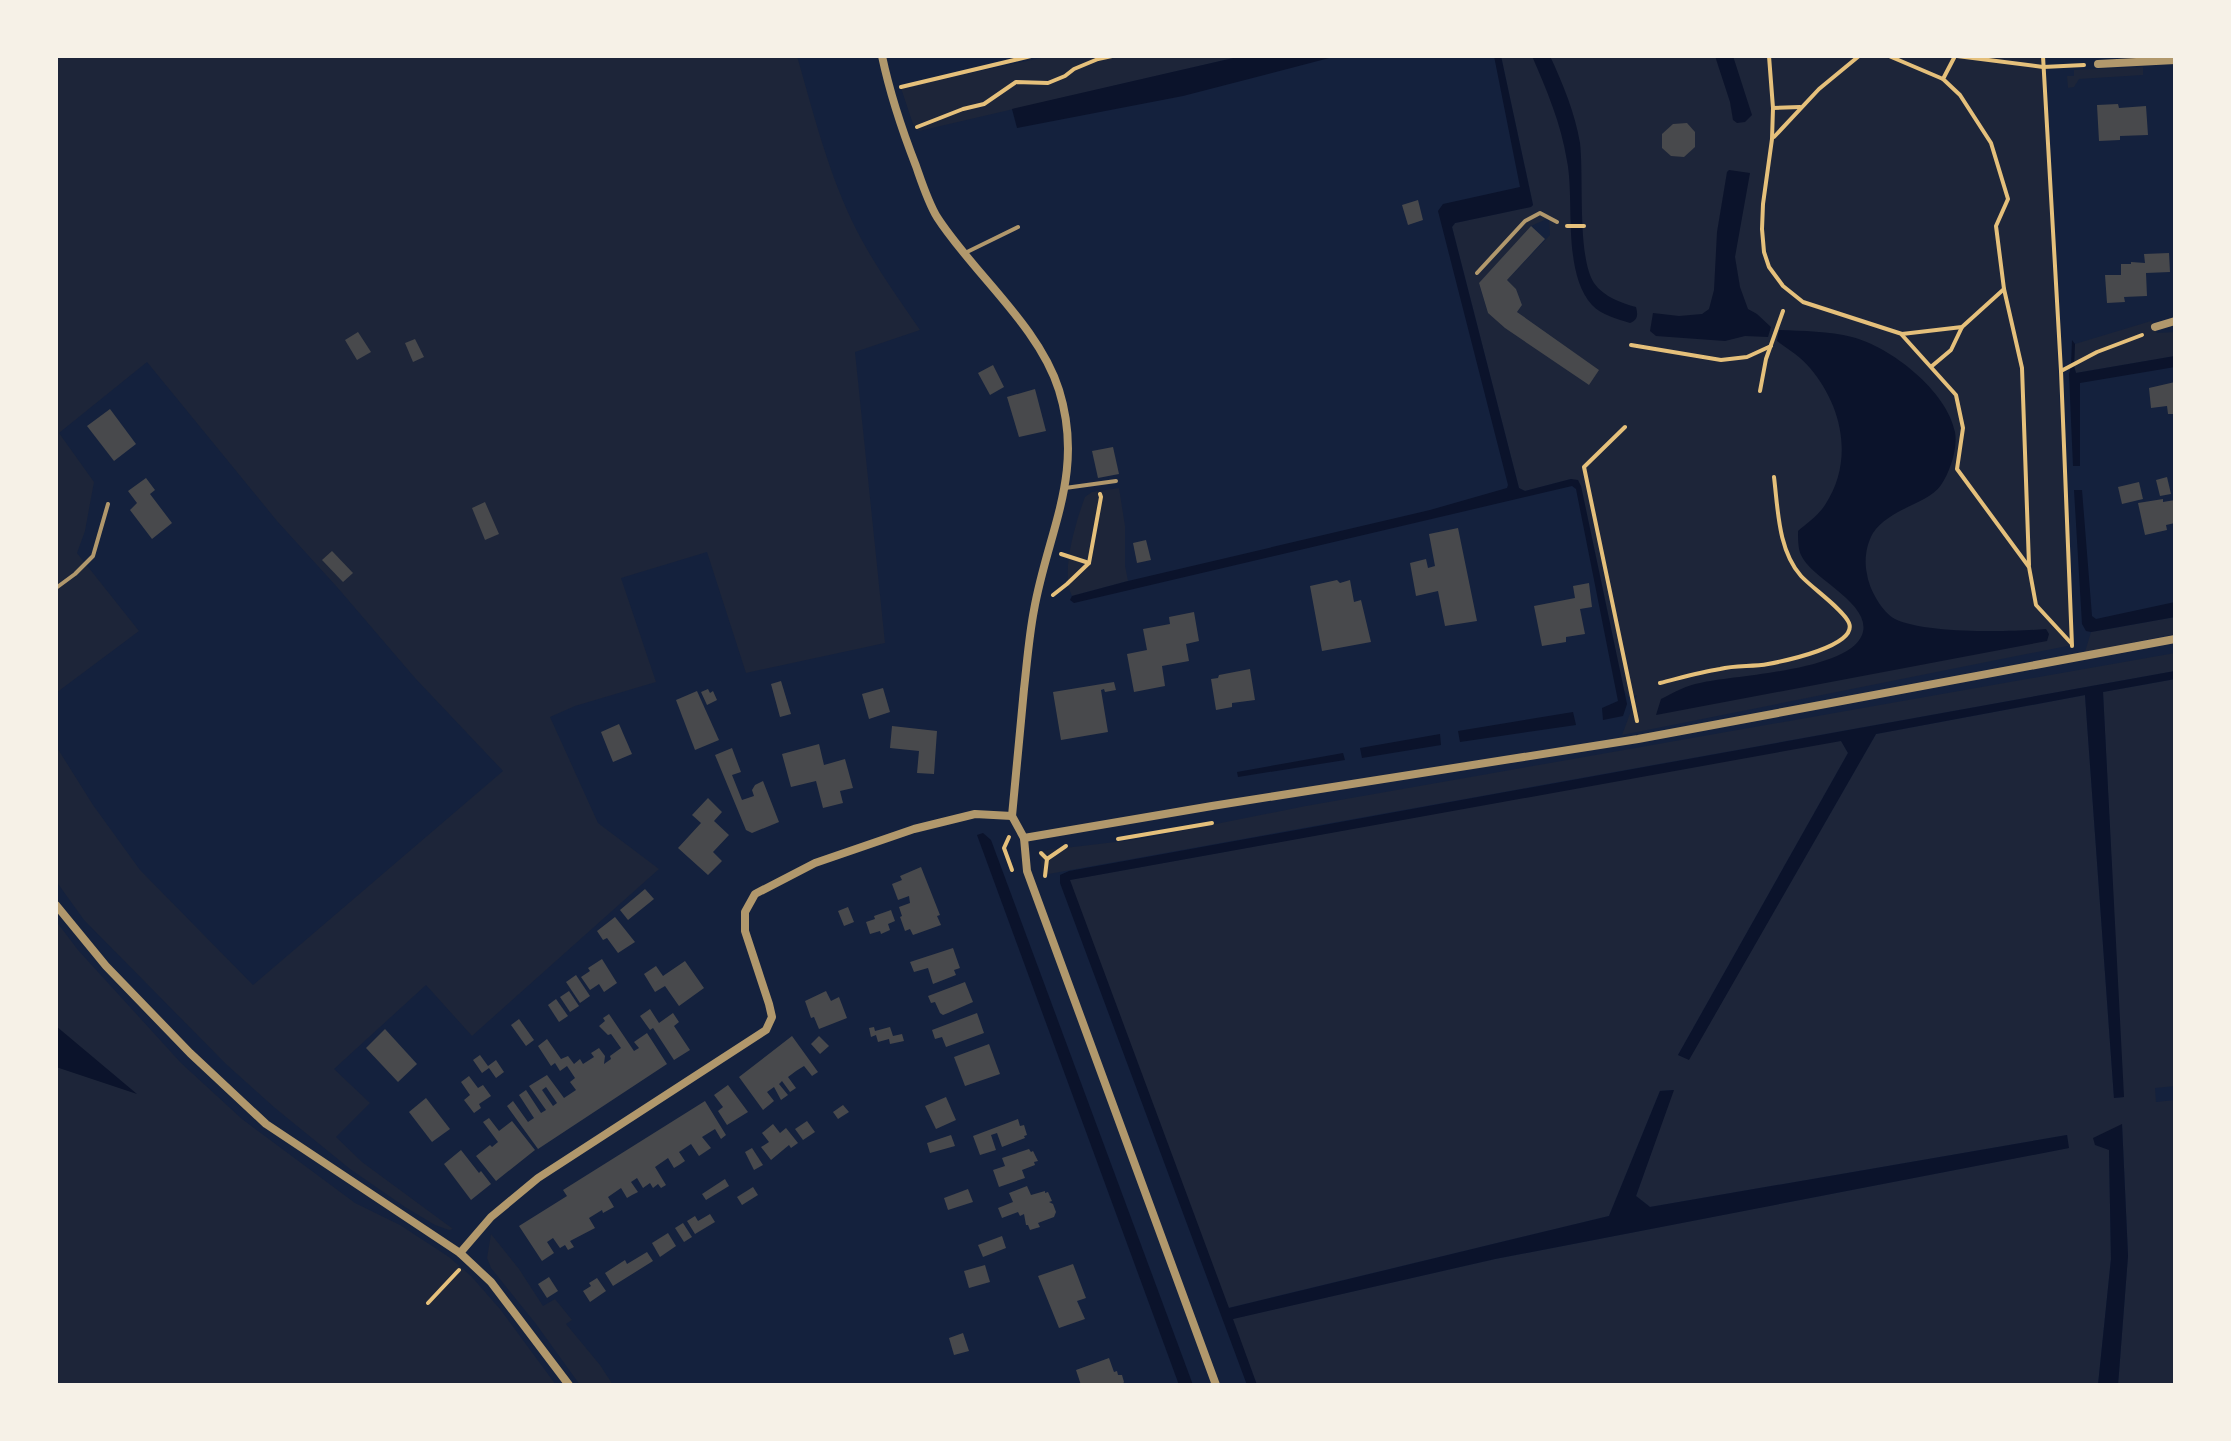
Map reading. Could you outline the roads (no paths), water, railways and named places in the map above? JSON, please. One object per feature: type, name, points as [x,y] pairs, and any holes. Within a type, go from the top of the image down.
[{"type":"street","points":[[882,56],[903,132],[936,215],[1040,350],[1059,390],[1067,425],[1069,457],[1065,488],[1034,609],[1012,816],[1024,838],[1027,871],[1216,1385]]},
{"type":"street","points":[[2098,64],[2175,60]]},
{"type":"street","points":[[2155,327],[2175,321]]},
{"type":"street","points":[[1024,838],[1638,739],[2175,639]]},
{"type":"street","points":[[460,1253],[491,1217],[538,1178],[766,1030],[772,1017],[745,931],[745,912],[755,894],[815,863],[914,829],[975,814],[1012,816]]},
{"type":"street","points":[[56,905],[117,977],[190,1053],[266,1124],[460,1253],[491,1282],[569,1385]]},
{"type":"lane","points":[[1477,273],[1525,221],[1540,213],[1557,222]]},
{"type":"lane","points":[[965,253],[1018,227]]},
{"type":"lane","points":[[1065,488],[1116,481]]},
{"type":"lane","points":[[56,588],[93,556],[108,504]]}]
